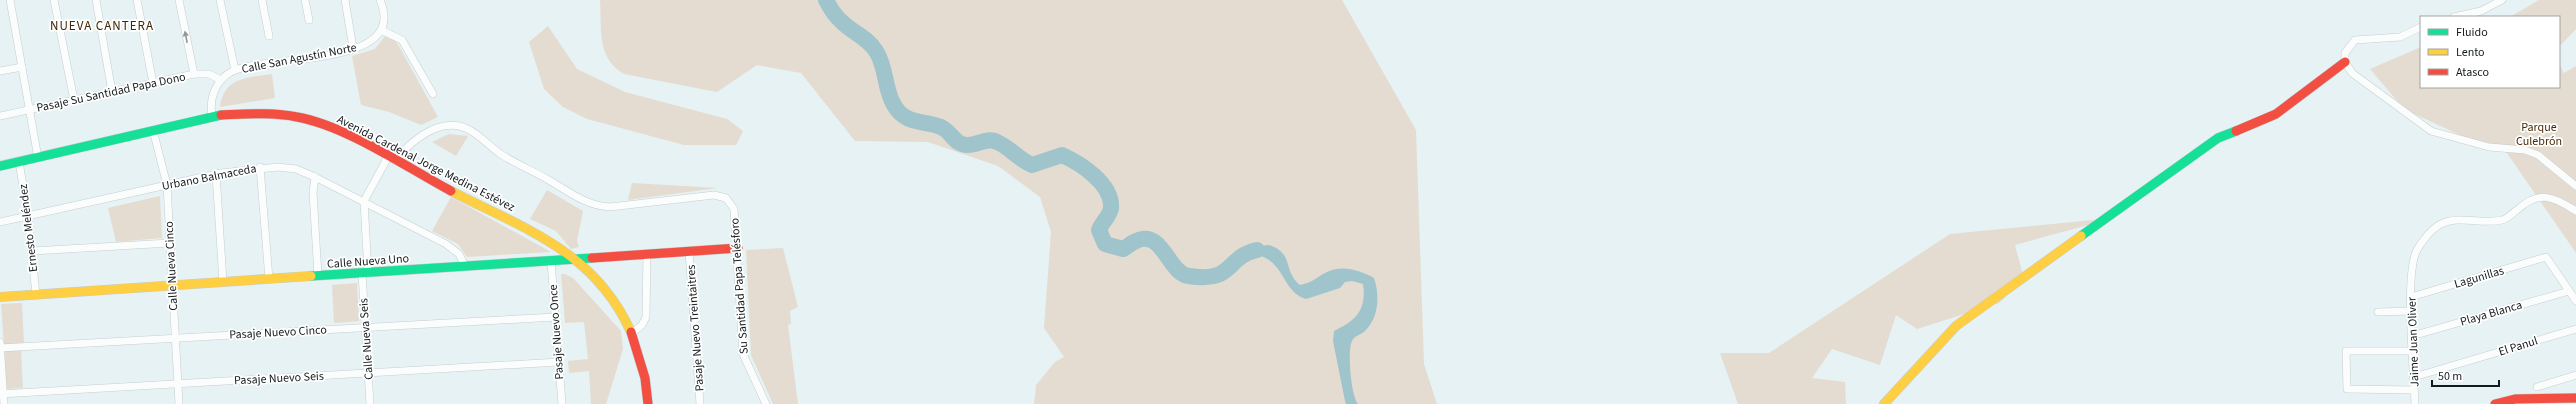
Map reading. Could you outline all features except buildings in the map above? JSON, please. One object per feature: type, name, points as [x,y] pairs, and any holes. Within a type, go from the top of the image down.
[{"type":"street","points":[[10,0],[38,158]]},
{"type":"street","points":[[54,0],[74,100]]},
{"type":"street","points":[[96,0],[112,92]]},
{"type":"street","points":[[137,0],[152,83]]},
{"type":"street","points":[[179,0],[194,74]]},
{"type":"street","points":[[220,0],[235,70]]},
{"type":"street","points":[[262,0],[269,36]]},
{"type":"street","points":[[305,0],[309,20]]},
{"type":"street","points":[[345,0],[353,48]]},
{"type":"street","points":[[380,0],[385,13],[381,30],[402,40],[432,94]]},
{"type":"street","points":[[2458,16],[2481,11],[2502,0]]},
{"type":"street","points":[[2420,27],[2400,37],[2356,40],[2346,49],[2345,62],[2352,74],[2431,131],[2489,147],[2525,150],[2538,155],[2576,186]]},
{"type":"street","name":"Calle San Agustín Norte","points":[[212,116],[212,98],[221,80],[235,70],[319,57],[368,44],[381,30]]},
{"type":"street","points":[[1884,404],[1932,349],[1956,326],[2218,138],[2276,114],[2345,62]]},
{"type":"street","points":[[0,71],[22,67]]},
{"type":"street","name":"Pasaje Su Santidad Papa Dono","points":[[0,116],[194,74],[209,74],[221,80]]},
{"type":"street","name":"Avenida Cardenal Jorge Medina Estévez","points":[[0,166],[212,116],[252,112],[299,117],[341,131],[534,232],[575,259],[608,292],[632,333],[644,372],[648,404]]},
{"type":"street","name":"Su Santidad Papa Telésforo","points":[[392,159],[420,137],[446,126],[458,126],[468,129],[512,161],[593,205],[610,207],[714,195],[723,196],[730,201],[734,209],[738,248],[743,354],[766,404]]},
{"type":"street","name":"Calle Nueva Cinco","points":[[153,130],[167,185],[178,404]]},
{"type":"street","points":[[364,202],[392,159]]},
{"type":"street","name":"Ernesto Meléndez","points":[[20,162],[28,215],[36,295]]},
{"type":"street","points":[[260,168],[269,279]]},
{"type":"street","name":"Urbano Balmaceda","points":[[0,222],[216,174],[260,168],[287,168],[316,177],[451,247],[459,254],[465,266]]},
{"type":"street","points":[[216,174],[223,282]]},
{"type":"street","points":[[316,177],[313,192],[318,276]]},
{"type":"street","name":"Jaime Juan Oliver","points":[[2415,404],[2410,280],[2417,251],[2440,224],[2467,219],[2497,222],[2505,220],[2526,201],[2542,196],[2554,198],[2576,211]]},
{"type":"street","name":"Calle Nueva Seis","points":[[364,202],[365,327],[370,404]]},
{"type":"street","points":[[32,251],[170,243]]},
{"type":"street","name":"Calle Nueva Uno","points":[[0,297],[738,248]]},
{"type":"street","name":"Pasaje Nuevo Treintaitres","points":[[689,251],[700,404]]},
{"type":"street","points":[[632,333],[642,325],[646,317],[647,254]]},
{"type":"street","name":"Lagunillas","points":[[2411,297],[2546,257],[2569,291]]},
{"type":"street","name":"Pasaje Nuevo Once","points":[[551,260],[562,404]]},
{"type":"street","points":[[2569,291],[2576,301]]},
{"type":"street","name":"Playa Blanca","points":[[2412,336],[2569,291]]},
{"type":"street","points":[[2378,312],[2411,311]]},
{"type":"street","name":"Pasaje Nuevo Cinco","points":[[0,348],[555,316]]},
{"type":"street","name":"El Panul","points":[[2414,377],[2576,329]]},
{"type":"street","points":[[0,342],[2,394],[4,404]]},
{"type":"street","points":[[2413,351],[2346,351],[2347,389],[2414,390]]},
{"type":"street","name":"Pasaje Nuevo Seis","points":[[2,394],[559,362]]},
{"type":"street","points":[[2537,387],[2576,375]]},
{"type":"street","points":[[2495,404],[2576,398]]},
{"type":"green space","points":[[600,0],[1342,0],[1416,130],[1424,364],[1437,404],[1034,404],[1036,385],[1055,362],[1064,357],[1044,328],[1051,232],[1040,197],[998,166],[928,142],[855,141],[801,73],[757,65],[717,92],[624,74],[615,67],[609,59],[602,42]]},
{"type":"green space","points":[[2539,0],[2576,0],[2576,29],[2560,46],[2560,16],[2512,16]]},
{"type":"green space","points":[[548,26],[577,69],[625,92],[727,119],[743,131],[736,145],[684,145],[587,119],[563,107],[544,89],[529,42]]},
{"type":"green space","points":[[386,35],[395,40],[438,117],[421,125],[389,112],[361,105],[352,56],[375,49]]},
{"type":"green space","name":"Parque Culebrón","points":[[2420,47],[2420,88],[2560,88],[2560,66],[2564,73],[2576,66],[2576,253],[2502,146],[2477,143],[2404,109],[2370,69]]},
{"type":"green space","points":[[272,74],[275,98],[220,107],[222,97],[232,84],[246,78]]},
{"type":"green space","points":[[449,134],[468,136],[456,156],[432,142]]},
{"type":"green space","points":[[632,183],[718,188],[628,200]]},
{"type":"green space","points":[[547,190],[583,211],[577,241],[579,247],[571,249],[556,231],[530,219]]},
{"type":"green space","points":[[160,196],[162,238],[116,242],[108,208]]},
{"type":"green space","points":[[451,197],[551,252],[467,257],[458,244],[432,231]]},
{"type":"green space","points":[[2114,218],[2015,245],[2024,279],[1999,303],[1917,329],[1896,315],[1880,365],[1832,349],[1812,378],[1845,382],[1846,404],[1738,404],[1720,353],[1769,353],[1950,234]]},
{"type":"green space","points":[[783,248],[798,307],[790,311],[791,324],[788,325],[798,404],[773,404],[751,355],[746,250]]},
{"type":"green space","points":[[561,274],[565,274],[573,278],[621,331],[623,349],[606,404],[591,404],[589,371],[569,373],[568,361],[588,359],[584,322],[565,323]]},
{"type":"green space","points":[[357,283],[359,321],[334,323],[332,285]]},
{"type":"green space","points":[[22,303],[24,344],[4,346],[1,304]]},
{"type":"green space","points":[[4,351],[21,351],[23,388],[6,389]]},
{"type":"water","points":[[1269,245],[1282,253],[1291,274],[1300,285],[1310,282],[1331,270],[1338,269],[1350,269],[1374,278],[1377,292],[1377,306],[1373,320],[1364,332],[1354,338],[1351,346],[1350,363],[1353,392],[1358,404],[1346,404],[1333,341],[1334,331],[1348,323],[1358,314],[1363,301],[1363,284],[1352,281],[1345,282],[1340,288],[1306,299],[1298,296],[1287,284],[1273,263],[1265,258],[1255,254],[1242,262],[1238,259],[1237,255],[1245,250],[1256,246]]},
{"type":"waterway","points":[[826,0],[839,20],[868,42],[876,51],[882,64],[891,99],[898,111],[904,116],[915,121],[941,127],[959,143],[972,145],[990,140],[997,142],[1007,147],[1027,163],[1032,165],[1062,155],[1086,169],[1101,183],[1107,191],[1110,199],[1110,211],[1099,230],[1105,244],[1123,249],[1136,241],[1145,239],[1153,241],[1182,273],[1189,276],[1204,277],[1215,276],[1222,273],[1239,258],[1247,253],[1257,250]]},
{"type":"traffic: fast","points":[[0,166],[221,115]]},
{"type":"traffic: fast","points":[[2081,236],[2218,138],[2236,131]]},
{"type":"traffic: fast","points":[[311,276],[592,258]]},
{"type":"traffic: slow","points":[[451,191],[530,231],[577,261],[598,281],[616,304],[631,332]]},
{"type":"traffic: slow","points":[[1884,404],[1956,326],[2081,236]]},
{"type":"traffic: slow","points":[[0,297],[311,276]]},
{"type":"traffic: jam","points":[[2236,131],[2276,114],[2345,62]]},
{"type":"traffic: jam","points":[[221,115],[278,114],[316,122],[336,129],[376,148],[451,191]]},
{"type":"traffic: jam","points":[[592,258],[738,248]]},
{"type":"traffic: jam","points":[[631,332],[645,378],[648,404]]},
{"type":"traffic: jam","points":[[2495,404],[2515,399],[2576,398]]},
{"type":"district","name":"NUEVA CANTERA","points":[[102,25]]}]
